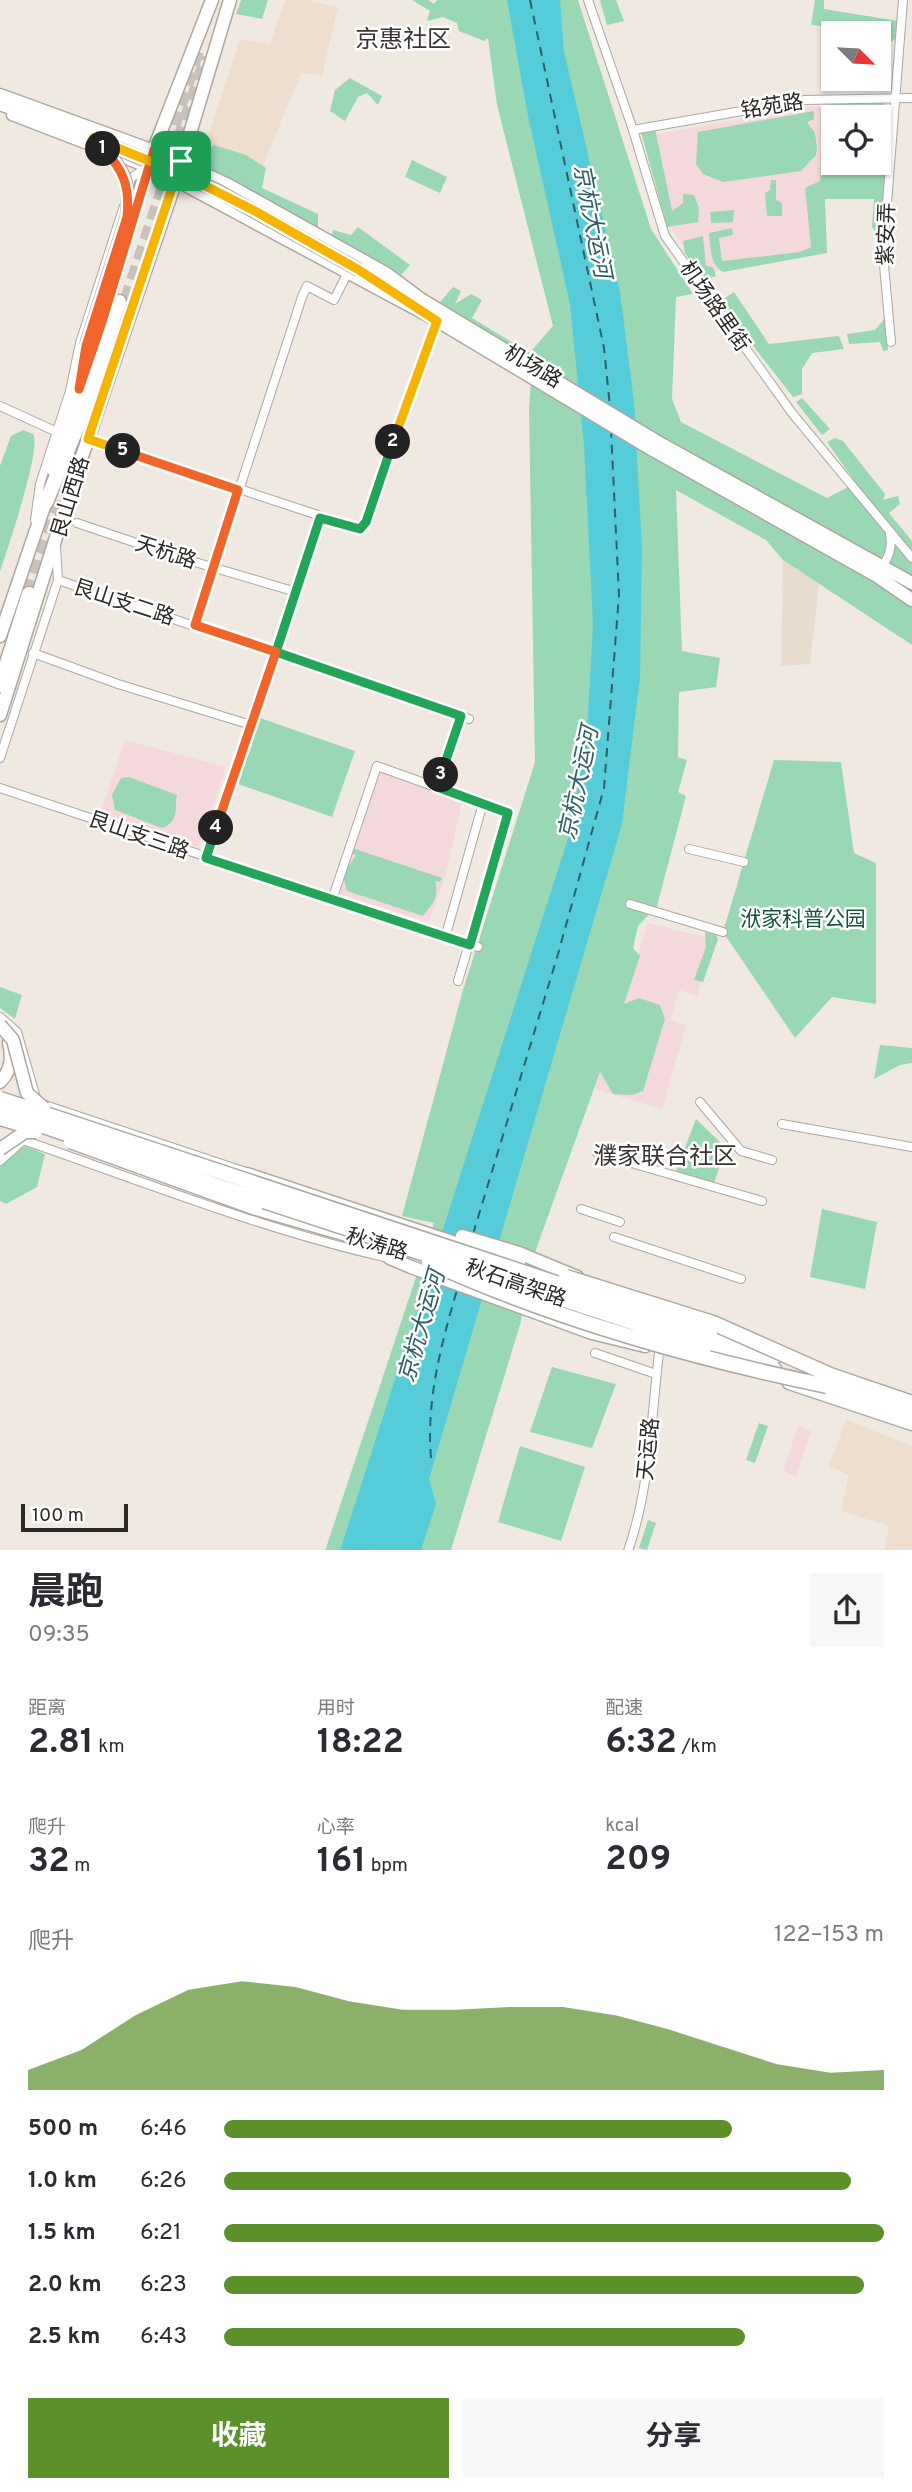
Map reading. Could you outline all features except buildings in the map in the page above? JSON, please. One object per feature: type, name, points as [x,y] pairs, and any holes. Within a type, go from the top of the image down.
[{"type":"highway","points":[[46,502],[82,415],[119,302]]},
{"type":"highway","points":[[0,685],[29,594]]},
{"type":"highway","name":"秋石高架路","points":[[0,1099],[828,1381],[912,1418]]},
{"type":"highway","name":"秋石高架路","points":[[0,1114],[828,1381],[912,1403]]},
{"type":"highway","points":[[415,1256],[604,1328],[752,1371],[828,1381]]},
{"type":"highway","points":[[499,1256],[713,1323],[828,1381]]},
{"type":"main road","name":"艮山西路","points":[[0,636],[46,502],[147,167],[212,0]]},
{"type":"main road","name":"艮山西路","points":[[0,715],[88,439],[176,180],[230,0]]},
{"type":"main road","points":[[0,94],[154,150]]},
{"type":"main road","points":[[0,104],[93,138],[206,186],[354,271]]},
{"type":"main road","points":[[0,110],[176,180],[354,271],[422,300]]},
{"type":"main road","points":[[79,389],[86,346],[127,217],[129,198],[120,166],[93,138]]},
{"type":"main road","name":"机场路","points":[[154,150],[181,161],[387,274],[422,300],[655,446],[880,571],[912,583]]},
{"type":"main road","name":"机场路","points":[[354,271],[435,320],[555,385]]},
{"type":"main road","name":"机场路","points":[[880,571],[912,600]]},
{"type":"main road","points":[[0,1025],[13,1040],[27,1093],[41,1105]]},
{"type":"main road","points":[[0,1032],[9,1042],[12,1055],[10,1069],[0,1082]]},
{"type":"main road","points":[[0,1092],[499,1256],[532,1263]]},
{"type":"main road","name":"秋涛路","points":[[0,1114],[42,1132],[256,1209],[369,1242],[396,1257],[415,1256],[522,1290],[602,1320],[912,1424]]},
{"type":"main road","points":[[0,1149],[25,1132],[42,1132]]},
{"type":"main road","points":[[414,1228],[431,1228],[671,1315],[912,1397]]},
{"type":"main road","points":[[396,1257],[516,1305],[622,1343],[677,1343]]},
{"type":"street","name":"机场路里街","points":[[588,0],[634,130],[665,236],[792,413],[912,558]]},
{"type":"street","name":"紫安弄","points":[[891,342],[883,254],[903,0]]},
{"type":"street","name":"铭苑路","points":[[634,130],[805,100],[912,98]]},
{"type":"street","name":"艮山西路","points":[[32,541],[40,484],[131,178],[147,167]]},
{"type":"street","points":[[195,625],[290,328],[307,286],[334,300],[354,271]]},
{"type":"street","points":[[88,439],[355,530],[366,522],[435,320]]},
{"type":"street","points":[[0,406],[57,432]]},
{"type":"street","points":[[206,858],[320,518]]},
{"type":"street","name":"天杭路","points":[[77,523],[296,592]]},
{"type":"street","points":[[880,571],[892,544],[890,531]]},
{"type":"street","points":[[0,758],[58,580],[56,544]]},
{"type":"street","name":"艮山支二路","points":[[58,580],[465,717],[437,787]]},
{"type":"street","points":[[0,606],[14,595]]},
{"type":"street","points":[[33,653],[118,684],[251,725]]},
{"type":"street","points":[[332,900],[377,766],[508,813],[474,946],[458,981]]},
{"type":"street","name":"艮山支三路","points":[[0,788],[474,946]]},
{"type":"street","points":[[445,938],[483,803]]},
{"type":"street","points":[[689,849],[744,862]]},
{"type":"street","points":[[630,904],[723,932]]},
{"type":"street","points":[[0,1017],[17,1032],[41,1105],[26,1141],[0,1161]]},
{"type":"street","points":[[700,1102],[741,1151],[772,1160]]},
{"type":"street","points":[[0,1114],[10,1115],[41,1105]]},
{"type":"street","points":[[0,1114],[8,1118],[26,1141],[349,1249],[396,1257]]},
{"type":"street","points":[[782,1124],[912,1147]]},
{"type":"street","points":[[597,1153],[761,1201]]},
{"type":"street","points":[[256,1209],[281,1227]]},
{"type":"street","points":[[582,1209],[620,1222]]},
{"type":"street","points":[[614,1237],[741,1279]]},
{"type":"street","name":"天运路","points":[[628,1550],[639,1520],[660,1345]]},
{"type":"street","points":[[595,1353],[656,1374]]},
{"type":"shaded area","points":[[285,0],[308,0],[338,7],[322,75],[301,73],[257,180],[201,159],[240,39],[270,44]]},
{"type":"shaded area","points":[[803,107],[821,107],[821,175],[824,175],[821,253],[704,274],[672,230],[646,136]]},
{"type":"shaded area","points":[[783,560],[819,584],[810,664],[781,666]]},
{"type":"shaded area","points":[[125,740],[226,767],[198,848],[100,814]]},
{"type":"shaded area","points":[[378,771],[463,798],[445,877],[429,922],[336,893]]},
{"type":"shaded area","points":[[648,923],[714,939],[697,996],[679,990],[671,1020],[686,1026],[662,1109],[595,1089]]},
{"type":"shaded area","points":[[846,1420],[912,1446],[912,1550],[884,1550],[889,1526],[841,1511],[849,1475],[829,1466]]},
{"type":"shaded area","points":[[798,1426],[811,1431],[796,1476],[783,1471]]},
{"type":"green space","points":[[241,0],[268,0],[262,19],[236,14]]},
{"type":"green space","points":[[412,0],[428,0],[434,4],[437,0],[578,0],[651,229],[693,294],[676,297],[672,399],[681,422],[827,498],[856,483],[827,442],[835,438],[843,441],[885,494],[883,500],[898,496],[900,504],[889,513],[912,541],[912,645],[783,560],[766,540],[676,490],[682,651],[720,658],[716,687],[679,692],[678,757],[687,760],[678,792],[686,796],[657,906],[638,926],[633,948],[640,956],[624,1004],[639,998],[660,1005],[665,1019],[643,1091],[632,1095],[613,1094],[600,1072],[534,1255],[520,1325],[451,1550],[325,1550],[434,1223],[402,1216],[463,990],[535,762],[529,408],[533,349],[553,326],[497,105],[488,38],[484,41],[459,31],[457,23],[443,17],[427,21],[430,11]]},
{"type":"green space","points":[[600,0],[616,0],[624,21],[607,25]]},
{"type":"green space","points":[[815,0],[824,0],[824,9],[898,21],[896,38],[891,42],[891,21],[821,21],[821,26],[811,25]]},
{"type":"green space","points":[[350,78],[382,96],[378,105],[367,93],[358,97],[345,121],[330,111],[335,90]]},
{"type":"green space","points":[[830,101],[885,105],[830,105]]},
{"type":"green space","points":[[814,111],[814,119],[807,122],[815,133],[816,155],[801,171],[723,182],[703,174],[696,164],[698,132]]},
{"type":"green space","points":[[655,128],[672,211],[683,203],[683,194],[694,195],[699,208],[698,222],[667,227],[641,132]]},
{"type":"green space","points":[[214,145],[246,155],[266,168],[262,188],[318,214],[318,230],[209,170],[205,154]]},
{"type":"green space","points":[[412,160],[447,177],[440,193],[405,177]]},
{"type":"green space","points":[[821,173],[885,175],[881,229],[875,231],[872,227],[874,199],[825,199],[827,253],[723,272],[718,269],[712,255],[709,233],[732,228],[733,235],[719,238],[722,261],[800,252],[811,247],[805,188],[820,181]]},
{"type":"green space","points":[[771,180],[776,180],[776,200],[782,203],[782,216],[767,216],[765,193],[770,190]]},
{"type":"green space","points":[[734,210],[733,222],[711,223],[710,212]]},
{"type":"green space","points":[[358,227],[410,265],[401,275],[332,236],[333,230],[351,235]]},
{"type":"green space","points":[[703,236],[706,266],[713,267],[716,276],[702,280],[685,253],[683,241]]},
{"type":"green space","points":[[453,287],[461,291],[455,304],[471,294],[482,300],[472,318],[530,353],[528,359],[423,297],[423,292],[440,302]]},
{"type":"green space","points":[[734,292],[769,344],[839,336],[844,349],[812,353],[802,369],[802,394],[793,397],[719,302]]},
{"type":"green space","points":[[885,318],[888,350],[883,351],[880,342],[849,344],[847,334],[875,330]]},
{"type":"green space","points":[[802,398],[830,429],[822,435],[796,402]]},
{"type":"green space","points":[[23,430],[33,434],[33,459],[0,572],[0,466],[11,436]]},
{"type":"green space","points":[[260,718],[355,751],[332,817],[238,784]]},
{"type":"green space","name":"洑家科普公园","points":[[774,760],[841,762],[854,853],[876,863],[876,1004],[832,997],[795,1038],[723,932]]},
{"type":"green space","points":[[129,777],[177,795],[172,822],[162,828],[115,810],[112,795],[121,778]]},
{"type":"green space","points":[[352,848],[442,878],[440,882],[435,881],[436,897],[423,916],[347,891],[343,875],[356,855],[351,853]]},
{"type":"green space","points":[[705,932],[716,935],[718,939],[703,982],[694,980],[706,947]]},
{"type":"green space","points":[[0,987],[22,995],[15,1019],[0,1008]]},
{"type":"green space","points":[[880,1045],[912,1048],[912,1063],[900,1065],[874,1079]]},
{"type":"green space","points":[[696,1119],[726,1148],[714,1183],[676,1171]]},
{"type":"green space","points":[[25,1146],[45,1154],[37,1187],[6,1204],[0,1201],[0,1166]]},
{"type":"green space","points":[[822,1209],[877,1222],[865,1289],[810,1277]]},
{"type":"green space","points":[[552,1367],[616,1384],[592,1448],[530,1432]]},
{"type":"green space","points":[[759,1423],[768,1426],[755,1463],[746,1460]]},
{"type":"green space","points":[[520,1446],[585,1467],[561,1541],[498,1522]]},
{"type":"green space","points":[[648,1520],[656,1523],[647,1550],[639,1548]]},
{"type":"water","name":"京杭大运河","points":[[507,0],[560,0],[564,51],[620,292],[634,402],[642,548],[640,678],[622,824],[429,1479],[436,1504],[421,1550],[340,1550],[571,829],[587,734],[593,624],[584,445],[570,304],[528,116]]},
{"type":"ferry route","points":[[530,0],[604,348],[610,407]]},
{"type":"ferry route","points":[[473,1234],[558,954],[604,788],[619,595],[611,430]]},
{"type":"ferry route","points":[[431,1458],[433,1394],[440,1352],[457,1290]]},
{"type":"tunnel","points":[[161,165],[197,51]]},
{"type":"tunnel","points":[[120,320],[207,57]]},
{"type":"tunnel","points":[[29,594],[89,412]]},
{"type":"district","name":"京惠社区","points":[[403,39]]},
{"type":"district","name":"濮家联合社区","points":[[665,1156]]},
{"type":"route","points":[[181,161],[154,150],[147,167],[102,322],[79,389],[86,346],[127,217],[129,198],[120,166],[93,138],[128,152],[186,176],[253,210],[359,270],[437,321],[366,522],[360,529],[355,530],[320,518],[276,652],[461,716],[437,787],[508,813],[470,945],[206,858],[276,652],[195,625],[238,490],[88,439],[176,180],[181,161]]}]
